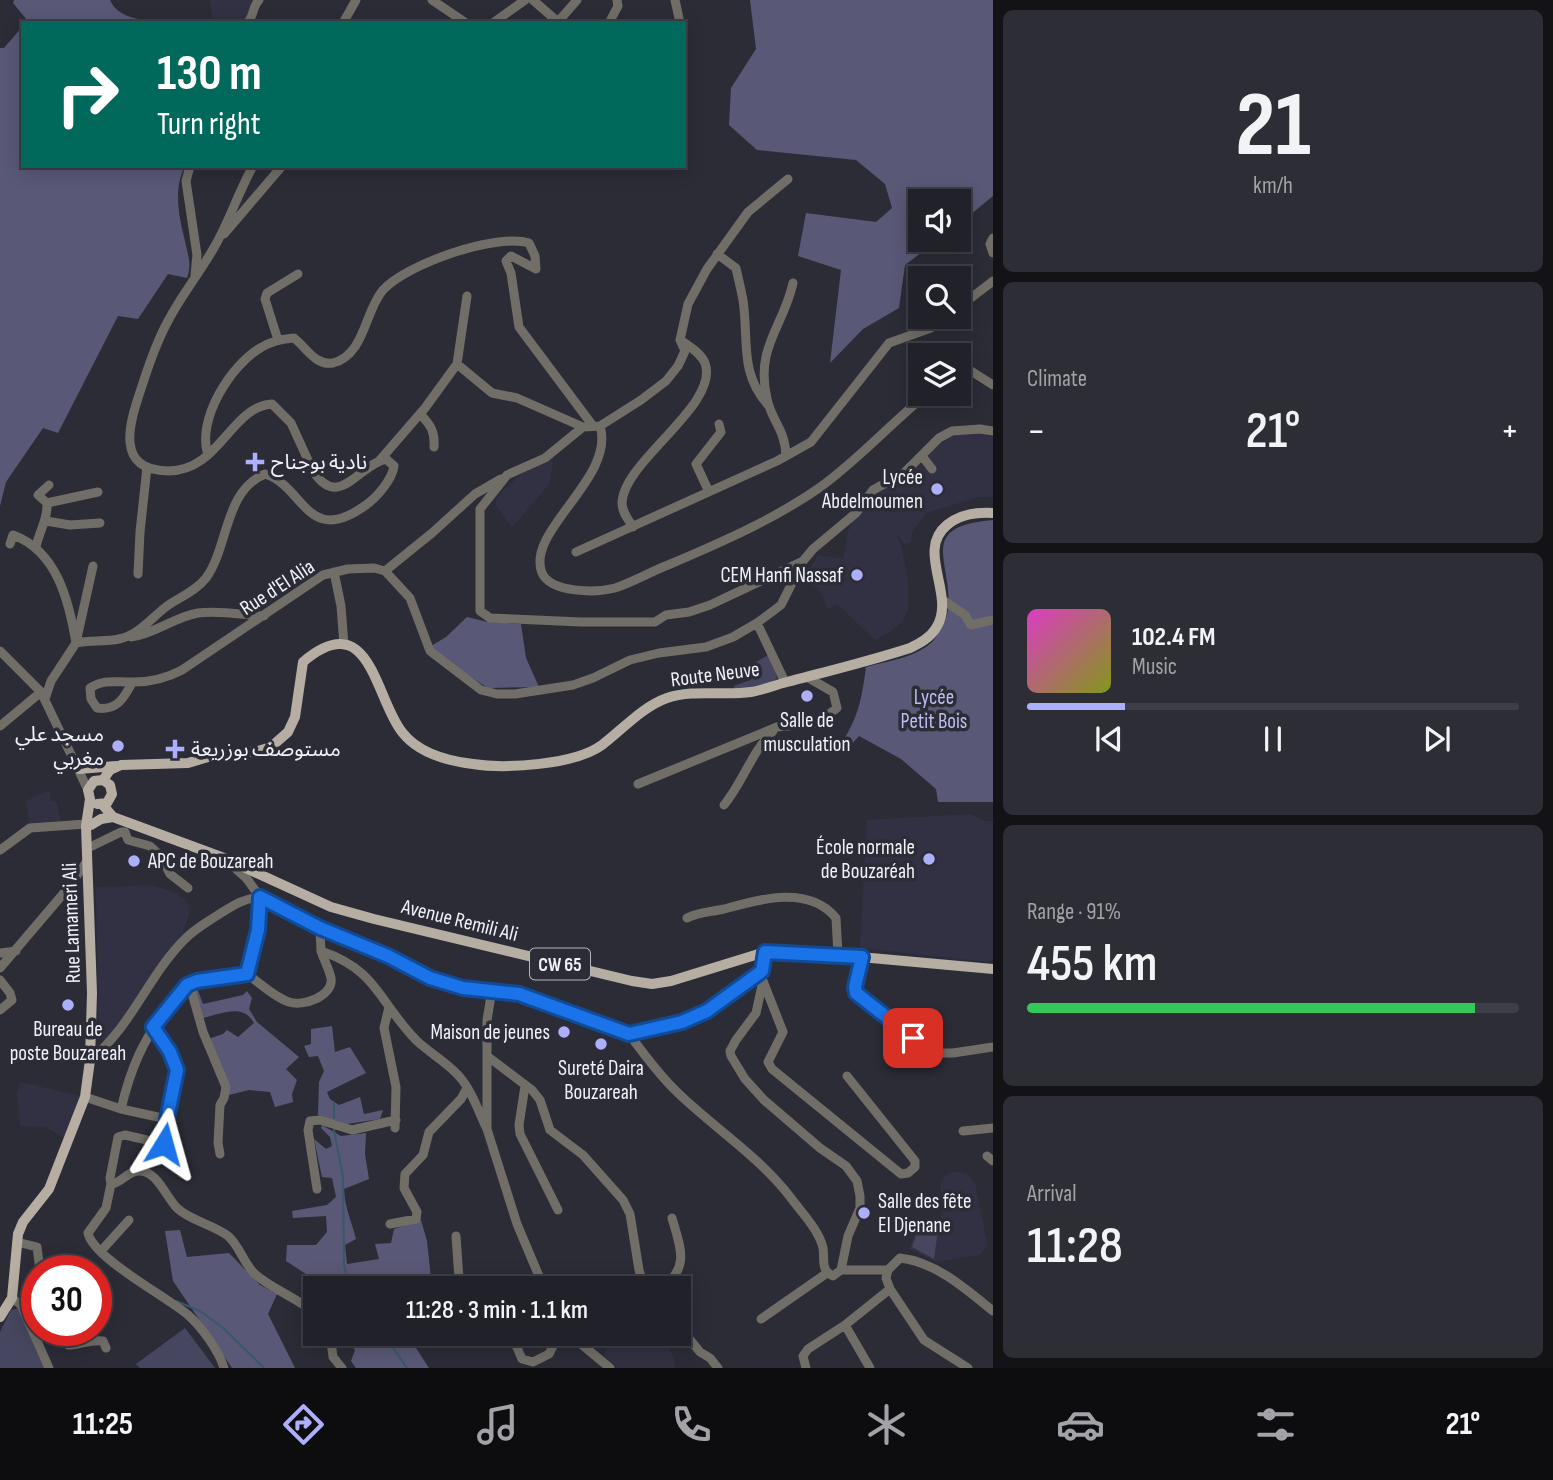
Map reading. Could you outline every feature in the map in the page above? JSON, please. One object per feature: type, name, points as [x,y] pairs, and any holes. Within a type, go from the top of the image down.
[{"type":"main road","name":"Route Neuve","points":[[344,645],[363,655],[370,664],[381,693],[403,733],[419,749],[472,764],[518,766],[569,758],[599,747],[651,706],[667,698],[684,694],[725,695],[754,691],[910,648],[927,638],[937,627],[943,600],[934,550],[936,538],[943,527],[954,519],[968,514],[993,513]]},
{"type":"main road","points":[[80,771],[118,766],[188,763],[218,754],[258,751],[271,747],[288,732],[295,717],[303,662],[311,655],[334,645],[344,645]]},
{"type":"main road","points":[[88,828],[101,819],[113,817],[100,793],[118,766]]},
{"type":"main road","name":"Rue Lamameri Ali","points":[[13,1293],[17,1241],[23,1222],[50,1189],[85,1097],[90,1060],[92,972],[88,828],[100,793]]},
{"type":"main road","name":"Avenue Remili Ali","points":[[113,817],[224,858],[331,907],[632,981],[652,984],[671,981],[765,952],[838,955],[993,969]]},
{"type":"main road","points":[[0,1317],[13,1293]]},
{"type":"street","points":[[249,21],[259,0]]},
{"type":"street","points":[[344,21],[356,0]]},
{"type":"street","points":[[432,0],[463,21]]},
{"type":"street","points":[[496,21],[525,0]]},
{"type":"street","points":[[533,0],[556,21]]},
{"type":"street","points":[[558,21],[578,0]]},
{"type":"street","points":[[610,21],[618,6],[617,0]]},
{"type":"street","points":[[675,0],[680,21]]},
{"type":"street","points":[[189,168],[186,181],[197,255],[194,280]]},
{"type":"street","points":[[252,168],[217,242],[168,320],[157,343],[130,424],[129,444],[137,461],[165,471],[186,470],[201,462],[248,414],[263,405],[272,404],[291,423],[313,471],[328,485],[344,487],[380,460],[420,414],[457,364],[467,296]]},
{"type":"street","points":[[217,242],[280,168]]},
{"type":"street","points":[[788,179],[748,212],[716,254],[688,304],[680,340],[685,351],[678,366],[666,381],[641,400],[592,426],[545,458],[507,475],[475,494],[385,570],[410,597],[430,651],[481,690],[497,694],[573,685],[629,660],[706,647],[757,623],[781,605],[803,561],[813,549],[856,513],[873,490],[904,473],[939,438],[952,431],[993,431]]},
{"type":"street","points":[[993,238],[990,244],[993,253]]},
{"type":"street","points":[[208,455],[204,433],[221,388],[259,349],[278,340],[293,338],[320,361],[330,363],[344,358],[370,320],[374,302],[385,288],[398,278],[467,247],[493,242],[529,243],[535,256],[536,269],[510,256],[506,261],[511,273],[519,327],[603,438],[596,461],[578,494],[542,548],[541,572],[550,585],[562,589],[612,589],[704,550],[772,517],[820,487],[913,406]]},
{"type":"street","points":[[716,254],[736,268],[743,301],[747,364],[757,392],[782,430],[786,456]]},
{"type":"street","points":[[278,340],[265,299],[267,293],[298,274]]},
{"type":"street","points":[[971,298],[993,281]]},
{"type":"street","points":[[769,407],[765,380],[769,340],[793,283]]},
{"type":"street","points":[[576,552],[811,442],[889,343],[928,329]]},
{"type":"street","points":[[633,527],[624,514],[624,494],[645,460],[705,387],[705,363],[699,354],[680,340]]},
{"type":"street","points":[[457,364],[492,393],[517,398],[592,426]]},
{"type":"street","points":[[971,371],[993,385]]},
{"type":"street","points":[[420,414],[432,425],[434,447]]},
{"type":"street","points":[[709,492],[696,464],[721,432],[719,424]]},
{"type":"street","points":[[922,456],[932,469]]},
{"type":"street","points":[[119,639],[135,633],[206,578],[247,483],[265,474],[274,477],[302,506],[318,516],[336,520],[352,515],[371,502],[384,486],[393,473],[394,466],[386,459],[380,460]]},
{"type":"street","points":[[138,574],[148,467]]},
{"type":"street","points":[[507,475],[480,509],[480,611],[490,618],[655,622],[666,615],[690,612],[710,605],[803,561]]},
{"type":"street","points":[[47,503],[38,495],[48,485]]},
{"type":"street","points":[[47,503],[98,492]]},
{"type":"street","points":[[36,548],[39,533],[46,522],[47,503]]},
{"type":"street","points":[[46,522],[70,525],[100,523]]},
{"type":"street","points":[[10,544],[13,535],[36,548],[58,580],[70,608],[76,643]]},
{"type":"street","points":[[0,726],[43,695],[76,643],[93,566]]},
{"type":"street","name":"Rue d'El Alia","points":[[132,683],[123,700],[106,710],[97,708],[91,699],[90,688],[100,682],[115,680],[132,683],[169,677],[230,640],[323,575],[374,568],[385,570]]},
{"type":"street","points":[[334,572],[341,606],[344,645]]},
{"type":"street","points":[[943,600],[965,615],[971,625],[993,620]]},
{"type":"street","points":[[76,643],[144,635],[167,622],[199,612],[264,616]]},
{"type":"street","points":[[757,623],[785,682]]},
{"type":"street","points":[[0,651],[43,695],[80,771],[100,793]]},
{"type":"street","points":[[638,784],[777,727],[817,723],[837,708],[833,692],[807,677]]},
{"type":"street","points":[[724,805],[735,792],[752,756],[777,727]]},
{"type":"street","points":[[0,850],[30,828],[88,828]]},
{"type":"street","points":[[88,848],[125,832],[128,840],[150,846],[161,856],[170,874],[188,888]]},
{"type":"street","points":[[224,858],[247,879],[260,897],[320,928],[388,956],[430,978],[463,988],[519,994],[629,1034],[677,1092],[762,1166],[788,1195],[820,1240],[824,1269],[827,1273],[833,1276],[841,1270],[888,1270]]},
{"type":"street","points":[[0,968],[88,861]]},
{"type":"street","points":[[247,974],[258,930],[260,897]]},
{"type":"street","points":[[90,1060],[104,1049],[185,938],[247,898],[260,897]]},
{"type":"street","points":[[687,918],[696,913],[720,910],[748,901],[780,897],[809,900],[821,904],[836,918],[838,955]]},
{"type":"street","points":[[121,1110],[133,1064],[153,1027],[189,984],[247,974],[292,1003],[308,1003],[320,996],[330,984],[331,977],[321,951],[320,928]]},
{"type":"street","points":[[0,953],[16,951]]},
{"type":"street","points":[[321,951],[358,968],[416,1040],[459,1076],[487,1129],[516,1224],[539,1276]]},
{"type":"street","points":[[765,952],[755,1013],[736,1040],[730,1051],[731,1056],[745,1079],[764,1100],[820,1148],[846,1166],[857,1181],[860,1208],[848,1236],[841,1270]]},
{"type":"street","points":[[862,957],[856,993],[913,1038],[942,1053],[993,1047]]},
{"type":"street","points":[[629,1034],[682,1022],[707,1011],[762,976]]},
{"type":"street","points":[[762,976],[783,1032],[768,1062],[772,1069],[901,1174],[908,1173],[915,1167],[915,1161],[847,1076]]},
{"type":"street","points":[[0,980],[12,1000],[0,1010]]},
{"type":"street","points":[[189,984],[208,1046],[226,1087],[224,1098],[219,1105],[220,1154]]},
{"type":"street","points":[[487,1129],[487,1020],[492,990]]},
{"type":"street","points":[[317,1189],[308,1130],[310,1121],[320,1119],[352,1130],[396,1124],[396,1087],[384,1028],[389,1007]]},
{"type":"street","points":[[153,1027],[170,1052],[177,1070],[167,1119],[167,1138],[164,1144],[125,1135],[118,1137],[106,1208],[88,1233],[90,1242],[132,1277],[191,1317],[225,1368]]},
{"type":"street","points":[[487,1056],[540,1100],[550,1130],[583,1155],[623,1200],[630,1214],[639,1276]]},
{"type":"street","points":[[525,1086],[520,1134],[558,1210]]},
{"type":"street","points":[[390,1224],[416,1219],[417,1212],[404,1188],[405,1174],[423,1155],[429,1132],[461,1099],[467,1088]]},
{"type":"street","points":[[85,1097],[121,1110],[167,1119]]},
{"type":"street","points":[[963,1131],[993,1128]]},
{"type":"street","points":[[111,1184],[117,1183],[132,1172],[146,1172],[162,1187],[177,1208],[231,1238],[254,1273],[303,1304]]},
{"type":"street","points":[[672,1218],[682,1258],[675,1276]]},
{"type":"street","points":[[101,1251],[130,1220]]},
{"type":"street","points":[[456,1236],[459,1276]]},
{"type":"street","points":[[17,1241],[37,1247],[38,1255]]},
{"type":"street","points":[[968,1368],[924,1340],[890,1289],[886,1278],[888,1270],[900,1258],[915,1260],[954,1279],[993,1311]]},
{"type":"street","points":[[761,1319],[827,1273]]},
{"type":"street","points":[[806,1368],[803,1356],[808,1349],[845,1325],[890,1289]]},
{"type":"street","points":[[13,1293],[49,1368]]},
{"type":"street","points":[[845,1325],[870,1368]]},
{"type":"street","points":[[691,1341],[718,1368]]},
{"type":"street","points":[[332,1346],[333,1357],[342,1368]]},
{"type":"street","points":[[516,1346],[522,1359],[533,1362],[549,1354],[553,1346]]},
{"type":"street","points":[[585,1346],[610,1368]]},
{"type":"shaded area","points":[[210,0],[255,0],[244,21],[213,21]]},
{"type":"shaded area","points":[[968,432],[993,437],[993,497],[979,497],[926,513],[912,532],[911,542],[904,544],[896,533],[908,582],[908,610],[903,621],[875,640],[837,604],[828,609],[818,588],[805,584],[810,568],[818,555],[843,559],[848,531],[857,509],[876,491],[892,482],[895,484],[905,480],[920,464],[928,472],[935,465],[928,456],[939,445],[954,435]]},
{"type":"shaded area","points":[[553,458],[550,483],[512,528],[495,504],[499,494],[528,468]]},
{"type":"shaded area","points":[[768,655],[777,679],[753,688],[734,691],[734,686],[750,680],[746,668]]},
{"type":"shaded area","points":[[49,790],[51,801],[56,801],[61,821],[30,825],[26,801]]},
{"type":"shaded area","name":"École normale de Bouzaréah","points":[[970,814],[985,821],[993,821],[993,960],[987,962],[860,948],[867,820]]},
{"type":"shaded area","points":[[152,885],[172,891],[186,900],[189,915],[179,946],[104,1049],[98,1012],[96,887]]},
{"type":"shaded area","points":[[20,1082],[85,1097],[70,1138],[60,1136],[46,1127],[20,1126],[17,1094]]},
{"type":"shaded area","points":[[950,1172],[966,1173],[975,1183],[988,1246],[979,1255],[937,1262],[909,1249],[918,1223],[941,1226],[941,1180]]},
{"type":"shaded area","points":[[920,1224],[938,1230],[934,1259],[912,1247]]},
{"type":"shaded area","points":[[19,1308],[21,1312],[21,1346],[36,1346],[46,1368],[0,1368],[0,1332],[11,1310]]},
{"type":"shaded area","points":[[185,1328],[215,1368],[140,1368],[136,1364]]},
{"type":"shaded area","points":[[610,1346],[667,1346],[676,1368],[617,1368],[603,1354]]},
{"type":"green space","points":[[14,0],[110,0],[122,13],[150,21],[26,21],[13,3]]},
{"type":"green space","points":[[750,0],[993,0],[993,196],[971,214],[971,189],[908,189],[908,252],[922,252],[905,265],[899,308],[863,329],[830,363],[841,270],[798,256],[806,213],[876,222],[892,208],[885,184],[856,160],[757,150],[729,125],[731,88],[756,49]]},
{"type":"green space","points":[[21,28],[21,168],[184,168],[179,184],[178,203],[189,268],[187,278],[168,274],[138,319],[118,316],[58,433],[43,428],[6,482],[0,506],[0,48],[4,48]]},
{"type":"green space","name":"Lycée Petit Bois","points":[[993,520],[993,802],[938,802],[936,789],[901,759],[859,736],[850,746],[838,749],[858,710],[866,667],[924,648],[934,640],[945,620],[948,597],[943,551],[945,540],[953,531],[968,524]]},
{"type":"green space","points":[[467,617],[488,622],[521,624],[526,658],[539,687],[488,688],[444,660],[431,646],[446,637]]},
{"type":"green space","points":[[197,988],[203,1004],[243,995],[247,991],[252,998],[249,1009],[257,1022],[299,1057],[286,1069],[297,1080],[292,1094],[293,1102],[275,1107],[270,1092],[249,1090],[229,1095],[208,1039],[227,1030],[238,1037],[254,1023],[244,1013],[238,1012],[203,1018],[194,989]]},
{"type":"green space","points":[[332,1026],[335,1052],[350,1047],[366,1073],[327,1092],[330,1099],[339,1105],[360,1097],[364,1114],[383,1110],[380,1119],[347,1124],[318,1115],[319,1082],[324,1071],[318,1056],[309,1057],[304,1046],[311,1044],[311,1029]]},
{"type":"green space","points":[[322,1125],[341,1136],[366,1133],[365,1154],[369,1179],[344,1189],[356,1239],[345,1245],[347,1264],[379,1259],[375,1244],[391,1243],[394,1229],[421,1220],[427,1241],[431,1276],[309,1276],[286,1261],[287,1245],[316,1245],[327,1232],[326,1216],[293,1218],[292,1211],[327,1205],[336,1197],[332,1178],[322,1177],[314,1139],[326,1149],[332,1146],[330,1137],[321,1128]]},
{"type":"green space","points":[[180,1230],[187,1257],[229,1253],[260,1285],[277,1294],[268,1314],[295,1368],[232,1368],[173,1281],[165,1231]]},
{"type":"green space","points":[[352,1346],[415,1346],[429,1368],[356,1368],[351,1361],[355,1350]]},
{"type":"waterway","points":[[334,1103],[334,1118]]},
{"type":"waterway","points":[[334,1130],[343,1177],[346,1276]]},
{"type":"waterway","points":[[176,1301],[200,1311],[222,1327],[264,1368]]},
{"type":"waterway","points":[[390,1346],[407,1368]]},
{"type":"place","name":"نادية بوجناح","points":[[255,462]]},
{"type":"place","name":"Lycée Abdelmoumen","points":[[937,489]]},
{"type":"place","name":"CEM Hanfi Nassaf","points":[[857,575]]},
{"type":"place","name":"Salle de musculation","points":[[807,696]]},
{"type":"place","name":"مسجد علي مغربي","points":[[118,746]]},
{"type":"place","name":"مستوصف بوزريعة","points":[[175,749]]},
{"type":"place","name":"École normale de Bouzaréah","points":[[929,859]]},
{"type":"place","name":"APC de Bouzareah","points":[[134,861]]},
{"type":"place","name":"Bureau de poste Bouzareah","points":[[68,1005]]},
{"type":"place","name":"Maison de jeunes","points":[[564,1032]]},
{"type":"place","name":"Sureté Daira Bouzareah","points":[[601,1044]]},
{"type":"place","name":"Salle des fête El Djenane","points":[[864,1213]]},
{"type":"route","points":[[164,1144],[167,1142],[167,1119],[177,1070],[170,1052],[153,1027],[191,982],[247,974],[258,930],[260,897],[320,928],[388,956],[430,978],[463,988],[519,994],[629,1034],[682,1022],[707,1011],[762,971],[765,952],[862,957],[856,993],[913,1038]]}]
